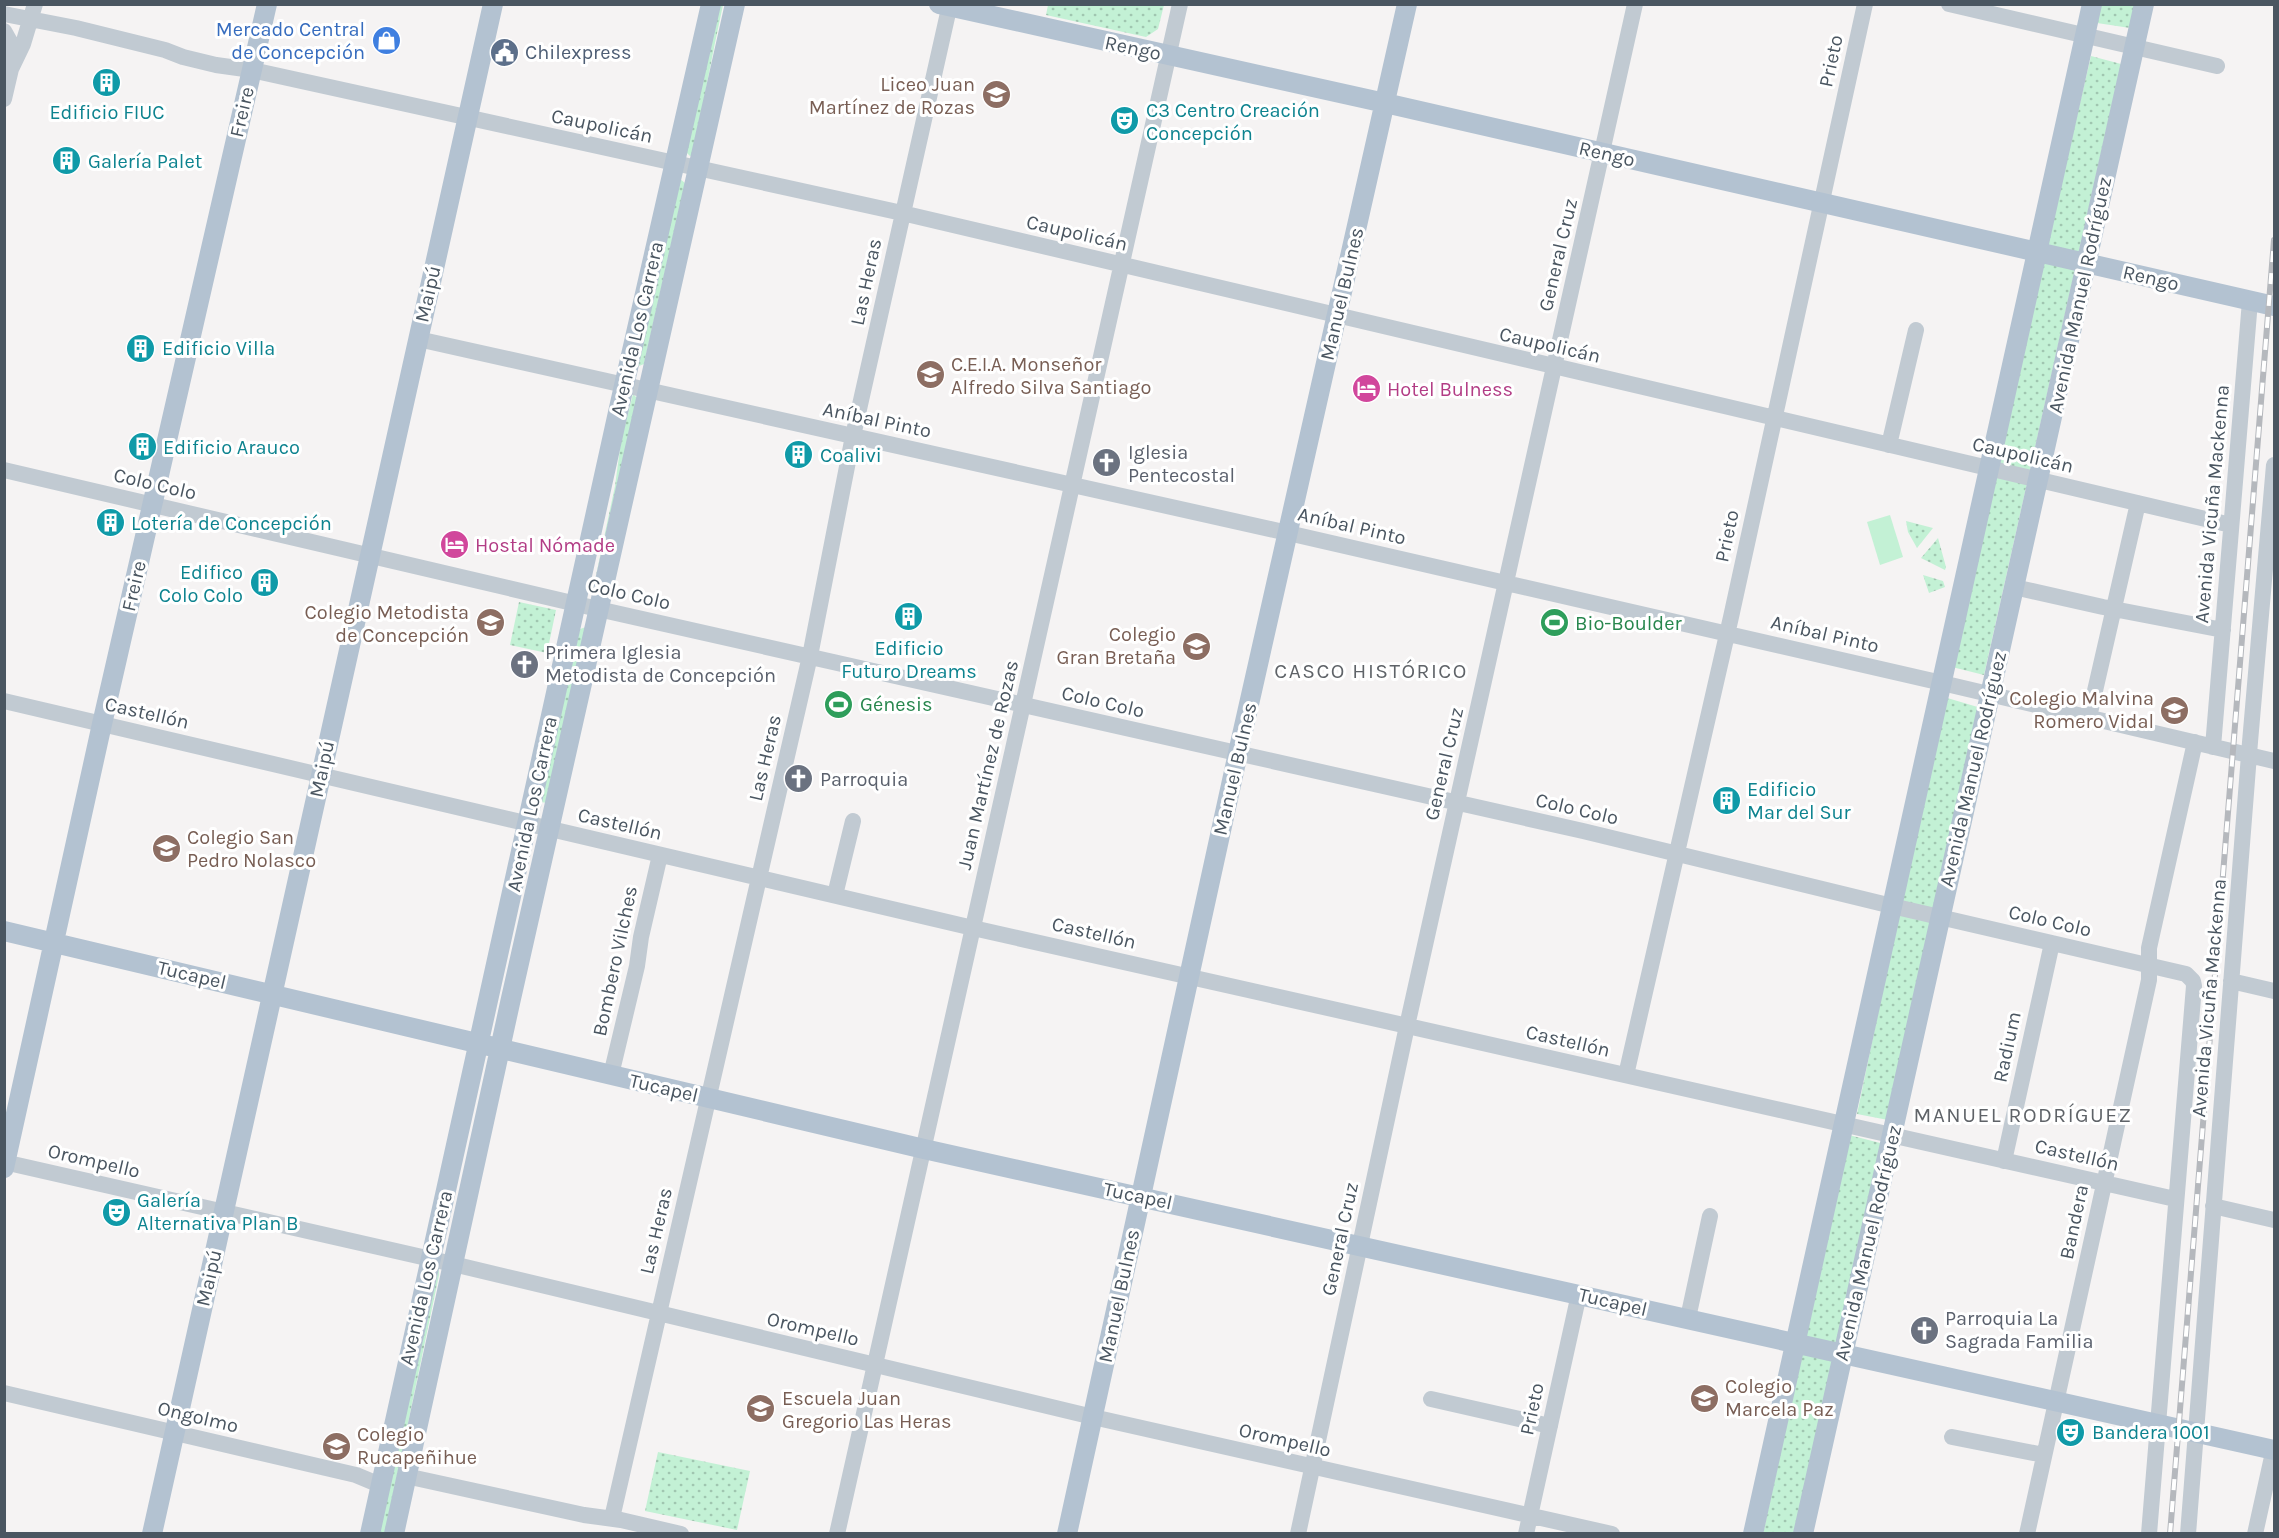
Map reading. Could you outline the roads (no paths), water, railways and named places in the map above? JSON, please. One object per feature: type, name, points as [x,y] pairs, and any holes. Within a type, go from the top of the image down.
[{"type":"main road","name":"Freire","points":[[5,1164],[102,724],[267,4]]},
{"type":"main road","name":"Maipú","points":[[152,1533],[493,4]]},
{"type":"main road","name":"Avenida Los Carrera","points":[[370,1533],[711,4]]},
{"type":"main road","name":"Avenida Los Carrera","points":[[394,1533],[598,609],[735,4]]},
{"type":"main road","name":"Manuel Bulnes","points":[[1067,1533],[1238,754],[1407,4]]},
{"type":"main road","points":[[1753,1533],[2092,4]]},
{"type":"main road","name":"Avenida Manuel Rodríguez","points":[[1803,1533],[2144,4]]},
{"type":"main road","name":"Rengo","points":[[946,5],[2274,306]]},
{"type":"main road","name":"Tucapel","points":[[4,931],[924,1149],[2274,1449]]},
{"type":"street","name":"Juan Martínez de Rozas","points":[[837,1533],[1180,4]]},
{"type":"street","name":"General Cruz","points":[[1298,1533],[1407,1026],[1635,4]]},
{"type":"street","name":"Prieto","points":[[1626,1076],[1727,633],[1865,4]]},
{"type":"street","points":[[1949,4],[2217,66]]},
{"type":"street","name":"Las Heras","points":[[612,1518],[810,656],[853,436],[946,5]]},
{"type":"street","name":"Caupolicán","points":[[4,14],[32,12],[183,57],[252,70],[902,213],[2231,525]]},
{"type":"street","points":[[11,69],[23,44],[32,12]]},
{"type":"street","points":[[4,31],[12,47],[14,58],[4,99]]},
{"type":"street","name":"Avenida Vicuña Mackenna","points":[[2213,747],[2250,301]]},
{"type":"street","points":[[1889,445],[1916,330]]},
{"type":"street","name":"Aníbal Pinto","points":[[418,339],[1288,533],[2274,761]]},
{"type":"street","name":"Avenida Vicuña Mackenna","points":[[2188,1533],[2249,755],[2271,535],[2274,465]]},
{"type":"street","name":"Colo Colo","points":[[4,470],[576,604],[1457,802],[2149,965],[2190,977]]},
{"type":"street","points":[[2089,717],[2138,503]]},
{"type":"street","points":[[2014,587],[2223,630]]},
{"type":"street","name":"Castellón","points":[[4,701],[974,928],[2175,1199]]},
{"type":"street","name":"Bandera","points":[[2027,1533],[2149,980],[2149,948],[2195,742]]},
{"type":"street","points":[[835,896],[853,820]]},
{"type":"street","name":"Bombero Vilches","points":[[611,1076],[660,855]]},
{"type":"street","name":"Radium","points":[[2004,1161],[2052,943]]},
{"type":"street","name":"Avenida Vicuña Mackenna","points":[[2149,1533],[2194,986],[2190,977]]},
{"type":"street","points":[[2231,981],[2274,991]]},
{"type":"street","name":"Orompello","points":[[5,1164],[453,1264],[1312,1468],[1612,1533]]},
{"type":"street","points":[[2213,1206],[2274,1220]]},
{"type":"street","points":[[1688,1318],[1710,1216]]},
{"type":"street","name":"Prieto","points":[[1526,1533],[1578,1294]]},
{"type":"street","name":"Ongolmo","points":[[4,1393],[356,1475],[380,1485]]},
{"type":"street","points":[[1431,1399],[1550,1426]]},
{"type":"street","points":[[1952,1437],[2044,1455]]},
{"type":"street","points":[[2255,1533],[2274,1449]]},
{"type":"street","points":[[406,1476],[584,1515],[612,1518],[681,1533]]},
{"type":"railway","points":[[2170,1534],[2274,240]]},
{"type":"place","name":"Mercado Central de Concepción","points":[[386,41]]},
{"type":"place","name":"Chilexpress","points":[[504,52]]},
{"type":"place","name":"Edificio FIUC","points":[[107,82]]},
{"type":"place","name":"Liceo Juan Martínez de Rozas","points":[[996,95]]},
{"type":"place","name":"C3 Centro Creación Concepción","points":[[1125,121]]},
{"type":"place","name":"Galería Palet","points":[[67,161]]},
{"type":"place","name":"Edificio Villa","points":[[141,348]]},
{"type":"place","name":"C.E.I.A. Monseñor Alfredo Silva Santiago","points":[[930,375]]},
{"type":"place","name":"Hotel Bulness","points":[[1366,389]]},
{"type":"place","name":"Edificio Arauco","points":[[142,447]]},
{"type":"place","name":"Coalivi","points":[[799,455]]},
{"type":"place","name":"Iglesia Pentecostal","points":[[1107,463]]},
{"type":"place","name":"Lotería de Concepción","points":[[110,523]]},
{"type":"place","name":"Hostal Nómade","points":[[454,545]]},
{"type":"place","name":"Edifico Colo Colo","points":[[264,583]]},
{"type":"place","name":"Edificio Futuro Dreams","points":[[909,617]]},
{"type":"place","name":"Colegio Metodista de Concepción","points":[[490,623]]},
{"type":"place","name":"Bio-Boulder","points":[[1554,623]]},
{"type":"place","name":"Colegio Gran Bretaña","points":[[1197,646]]},
{"type":"place","name":"Primera Iglesia Metodista de Concepción","points":[[524,664]]},
{"type":"place","name":"Génesis","points":[[839,704]]},
{"type":"place","name":"Colegio Malvina Romero Vidal","points":[[2175,710]]},
{"type":"place","name":"Parroquia","points":[[799,779]]},
{"type":"place","name":"Edificio Mar del Sur","points":[[1726,800]]},
{"type":"place","name":"Colegio San Pedro Nolasco","points":[[166,848]]},
{"type":"place","name":"Galería Alternativa Plan B","points":[[116,1212]]},
{"type":"place","name":"Parroquia La Sagrada Familia","points":[[1924,1330]]},
{"type":"place","name":"Colegio Marcela Paz","points":[[1704,1398]]},
{"type":"place","name":"Escuela Juan Gregorio Las Heras","points":[[761,1409]]},
{"type":"place","name":"Bandera 1001","points":[[2071,1432]]},
{"type":"place","name":"Colegio Rucapeñihue","points":[[336,1446]]},
{"type":"district","name":"CASCO HISTÓRICO","points":[[1371,671]]},
{"type":"district","name":"MANUEL RODRÍGUEZ","points":[[2023,1115]]}]
